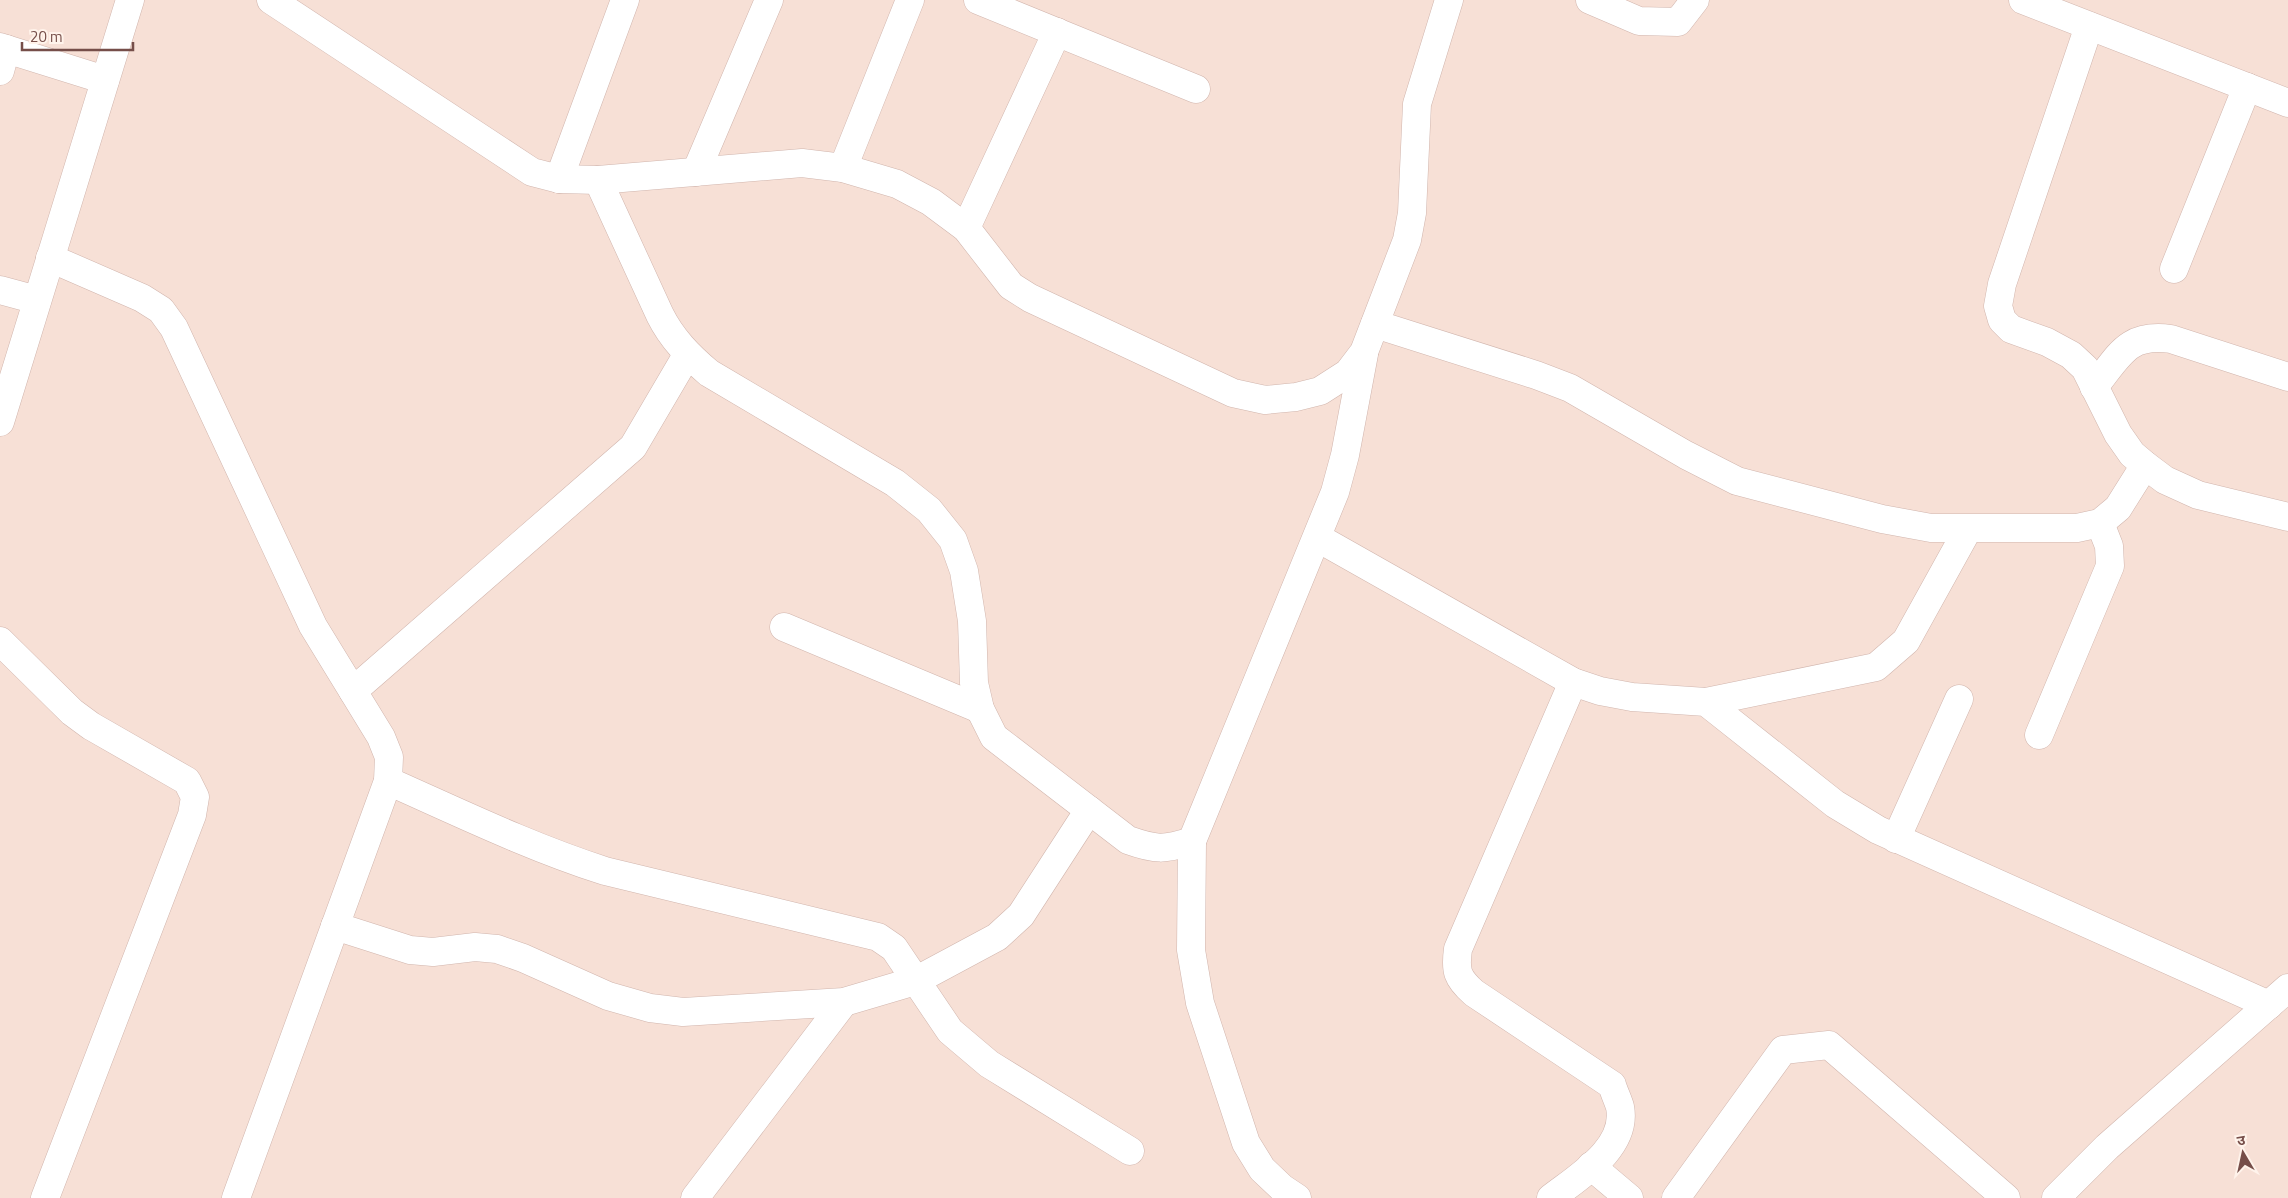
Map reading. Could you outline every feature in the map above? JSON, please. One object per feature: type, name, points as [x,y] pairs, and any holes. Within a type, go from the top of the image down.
[{"type":"street","points":[[1,415],[130,0]]},
{"type":"street","points":[[271,0],[532,172],[559,179],[598,180],[802,163],[843,168],[897,184],[931,202],[966,228],[1011,286],[1030,298],[1234,393],[1265,400],[1296,398],[1320,391],[1348,373],[1364,352]]},
{"type":"street","points":[[559,179],[625,0]]},
{"type":"street","points":[[696,172],[770,0]]},
{"type":"street","points":[[843,168],[910,0]]},
{"type":"street","points":[[978,0],[1196,90]]},
{"type":"street","points":[[1298,1198],[1282,1188],[1262,1169],[1246,1143],[1200,1003],[1191,950],[1192,841],[1318,538],[1335,492],[1345,455],[1364,352],[1407,240],[1413,204],[1417,104],[1449,0]]},
{"type":"street","points":[[1590,0],[1639,21],[1678,22],[1694,0]]},
{"type":"street","points":[[2023,0],[2288,103]]},
{"type":"street","points":[[2089,26],[2002,284],[1998,306],[2002,320],[2011,329],[2048,342],[2071,355],[2085,368],[2118,434],[2132,454],[2165,480],[2198,495],[2288,517]]},
{"type":"street","points":[[966,228],[1057,32]]},
{"type":"street","points":[[2,55],[105,80]]},
{"type":"street","points":[[2174,269],[2247,87]]},
{"type":"street","points":[[598,180],[668,332],[687,354],[709,373],[895,483],[928,510],[953,540],[964,571],[972,621],[974,683],[980,709],[994,737],[1128,840],[1152,848],[1173,848],[1192,841]]},
{"type":"street","points":[[50,258],[142,298],[161,310],[174,328],[313,626],[381,737],[389,757],[388,781],[236,1198]]},
{"type":"street","points":[[0,290],[37,300]]},
{"type":"street","points":[[1374,324],[1536,375],[1570,388],[1686,455],[1737,481],[1882,519],[1931,528],[2077,528],[2100,523],[2118,508],[2145,465]]},
{"type":"street","points":[[2094,386],[2126,348],[2140,339],[2154,337],[2171,339],[2288,377]]},
{"type":"street","points":[[353,691],[633,447],[687,354]]},
{"type":"street","points":[[2039,735],[2110,566],[2109,546],[2100,523]]},
{"type":"street","points":[[1318,538],[1573,682],[1600,691],[1632,697],[1706,702],[1876,667],[1906,641],[1968,529]]},
{"type":"street","points":[[784,627],[980,709]]},
{"type":"street","points":[[0,641],[72,712],[91,726],[187,780],[195,797],[192,815],[45,1198]]},
{"type":"street","points":[[1551,1198],[1610,1148],[1619,1128],[1620,1108],[1612,1086],[1474,993],[1461,982],[1456,966],[1458,949],[1573,682]]},
{"type":"street","points":[[1896,839],[1959,699]]},
{"type":"street","points":[[1706,702],[1835,804],[1896,839],[2278,996],[2107,1147],[2056,1198]]},
{"type":"street","points":[[388,781],[535,847],[569,860],[605,871],[878,937],[894,948],[950,1032],[989,1064],[1130,1151]]},
{"type":"street","points":[[335,926],[410,950],[433,952],[475,947],[497,950],[523,958],[608,996],[650,1008],[683,1012],[844,1002],[915,981],[997,936],[1021,915],[1089,810]]},
{"type":"street","points":[[695,1198],[844,1002]]},
{"type":"street","points":[[1676,1198],[1782,1050],[1829,1045],[2006,1198]]},
{"type":"street","points":[[1591,1166],[1629,1198]]},
{"type":"shaded area","points":[[0,0],[2288,0],[2288,1198],[0,1198]]}]
